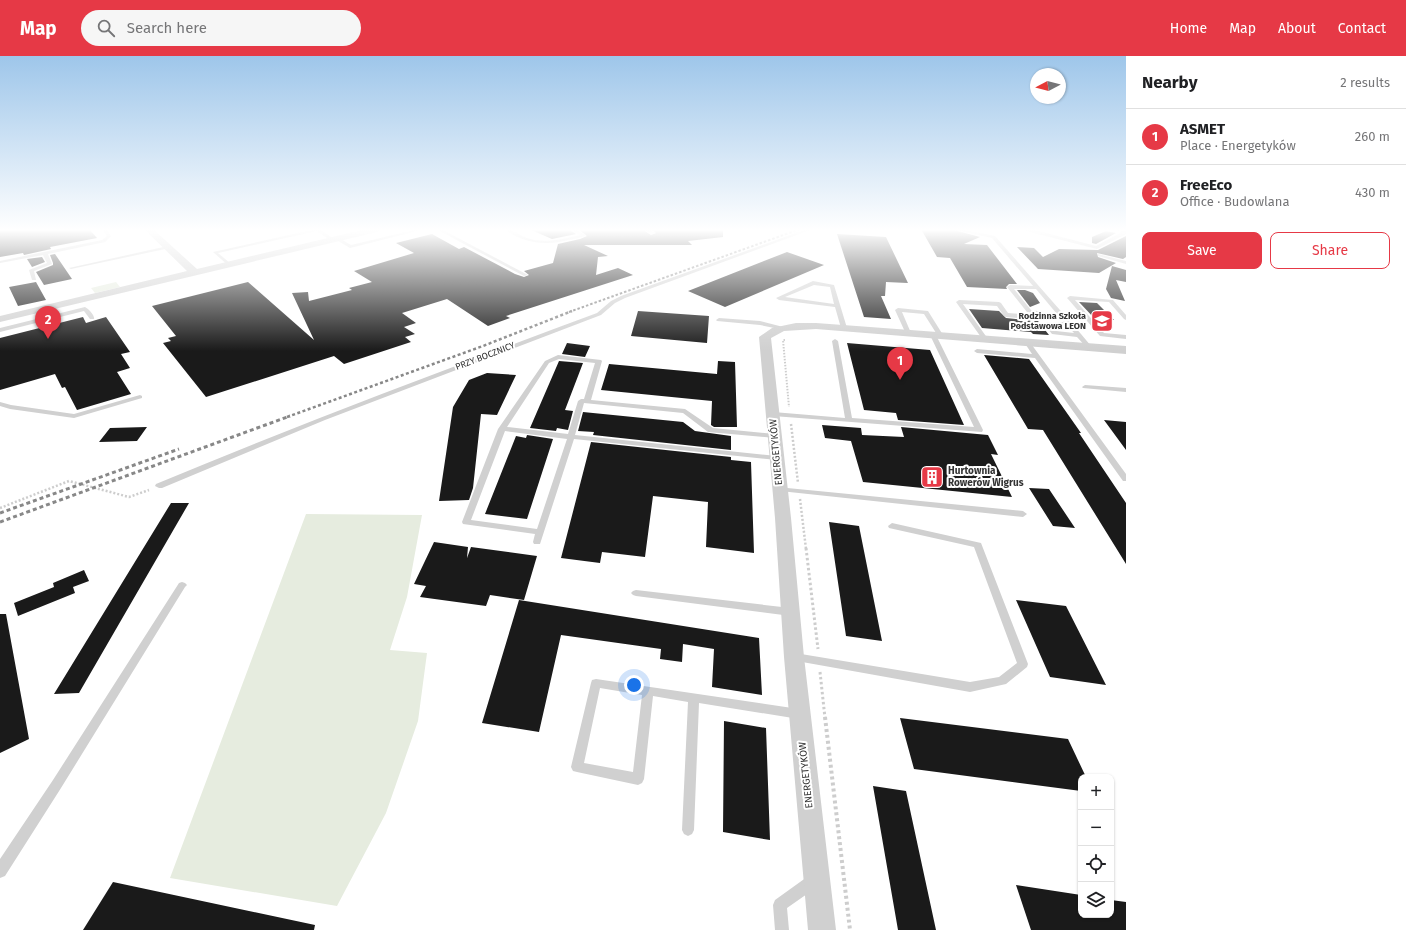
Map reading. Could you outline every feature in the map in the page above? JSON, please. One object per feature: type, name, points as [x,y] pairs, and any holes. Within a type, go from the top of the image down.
[{"type":"street","points":[[192,270],[195,273]]},
{"type":"street","points":[[0,318],[209,270]]},
{"type":"street","name":"ENERGETYKÓW","points":[[822,930],[794,657],[780,489],[765,337],[771,331],[787,333],[797,326],[840,334],[908,333],[936,335],[981,345],[1027,342],[1084,341],[1126,350]]},
{"type":"lane","points":[[32,270],[34,279]]},
{"type":"lane","points":[[516,270],[526,275]]},
{"type":"lane","name":"PRZY BOCZNICY","points":[[159,486],[376,397],[599,314],[613,302],[623,297],[698,270]]},
{"type":"lane","points":[[1022,270],[1084,341]]},
{"type":"lane","points":[[838,306],[779,298],[813,283],[832,286],[838,306],[849,420]]},
{"type":"lane","points":[[1038,288],[1010,287],[1029,311],[1062,316]]},
{"type":"lane","points":[[1126,318],[1111,301],[1070,298],[1102,335],[1126,337]]},
{"type":"lane","points":[[1037,356],[981,345],[959,302],[999,304],[1006,315],[1044,318]]},
{"type":"lane","points":[[0,330],[85,309],[92,318]]},
{"type":"lane","points":[[773,414],[979,430],[926,312],[898,310],[908,333]]},
{"type":"lane","points":[[719,320],[760,323],[787,333]]},
{"type":"lane","points":[[1068,323],[1047,324],[1054,333],[1084,341]]},
{"type":"lane","points":[[1027,342],[1123,471],[1126,479]]},
{"type":"lane","points":[[540,532],[466,522],[502,429],[548,362],[558,357],[599,362],[587,402]]},
{"type":"lane","points":[[1085,387],[1126,390]]},
{"type":"lane","points":[[0,404],[10,407],[74,416],[140,397]]},
{"type":"lane","points":[[537,542],[581,401],[685,411],[711,430],[775,436]]},
{"type":"lane","points":[[502,429],[777,458]]},
{"type":"lane","points":[[780,489],[1023,514]]},
{"type":"lane","points":[[794,657],[970,687],[1002,681],[1023,664],[978,544],[892,526]]},
{"type":"lane","points":[[0,871],[57,784],[182,585]]},
{"type":"lane","points":[[636,593],[791,612]]},
{"type":"lane","points":[[648,691],[638,778],[577,767],[596,683],[694,698],[800,715]]},
{"type":"lane","points":[[688,830],[694,698]]},
{"type":"lane","points":[[782,930],[780,905],[816,878]]},
{"type":"path","points":[[787,333],[783,340],[783,354],[850,930]]},
{"type":"path","points":[[0,508],[69,481],[129,497],[159,486]]},
{"type":"shaded area","points":[[116,282],[120,287],[95,293],[91,288]]},
{"type":"shaded area","points":[[306,514],[422,515],[407,597],[390,650],[427,653],[418,721],[386,813],[337,906],[170,878]]},
{"type":"building","points":[[41,270],[66,270],[72,279],[44,285],[36,272]]},
{"type":"building","points":[[507,270],[524,277],[529,275],[524,271],[597,270],[596,275],[612,270],[622,270],[633,275],[506,316],[510,318],[488,326],[447,299],[402,313],[416,323],[404,327],[415,334],[405,337],[411,342],[344,364],[334,356],[206,397],[163,343],[171,341],[168,338],[176,336],[152,306],[248,282],[314,340],[292,293],[308,292],[309,301],[352,290],[349,288],[372,282],[354,271]]},
{"type":"building","points":[[742,270],[813,270],[725,307],[688,291]]},
{"type":"building","points":[[849,270],[902,270],[908,283],[886,282],[885,296],[881,296],[891,319],[864,317]]},
{"type":"building","points":[[957,270],[1006,270],[1017,284],[1009,284],[1006,287],[1007,289],[967,287]]},
{"type":"building","points":[[1050,270],[1104,270],[1099,273]]},
{"type":"building","points":[[1111,270],[1126,270],[1126,282],[1116,280],[1125,301],[1111,298],[1106,289]]},
{"type":"building","points":[[36,282],[46,300],[18,306],[9,287]]},
{"type":"building","points":[[1017,290],[1025,290],[1033,293],[1040,303],[1030,307]]},
{"type":"building","name":"Rodzinna Szkoła Podstawowa LEON","points":[[1079,302],[1097,303],[1114,320],[1095,319]]},
{"type":"building","points":[[969,309],[999,311],[1006,318],[1038,321],[1049,335],[982,328]]},
{"type":"building","points":[[638,311],[709,316],[707,343],[631,336]]},
{"type":"building","points":[[83,317],[86,323],[106,317],[130,352],[121,354],[130,368],[117,372],[131,394],[77,410],[65,387],[62,388],[55,374],[0,390],[0,338]]},
{"type":"building","points":[[567,343],[590,346],[585,357],[562,354]]},
{"type":"building","points":[[847,343],[930,350],[964,425],[898,420],[896,413],[864,410]]},
{"type":"building","points":[[984,355],[1029,359],[1081,433],[1079,433],[1126,503],[1126,564],[1043,430],[1028,429]]},
{"type":"building","points":[[559,361],[583,363],[565,410],[573,411],[568,430],[557,428],[556,431],[530,428]]},
{"type":"building","points":[[718,361],[735,362],[737,427],[714,427],[711,425],[712,401],[601,390],[609,364],[717,374]]},
{"type":"building","points":[[487,373],[516,375],[497,415],[481,414],[473,488],[469,500],[439,501],[453,407],[469,380]]},
{"type":"building","points":[[583,412],[683,422],[695,431],[731,436],[731,450],[593,435],[594,432],[578,431]]},
{"type":"building","points":[[1104,420],[1126,422],[1126,450]]},
{"type":"building","points":[[822,425],[861,428],[862,435],[904,437],[901,427],[988,435],[998,455],[991,454],[1012,497],[863,482],[851,441],[825,438]]},
{"type":"building","points":[[147,427],[137,441],[99,442],[110,428]]},
{"type":"building","points":[[527,435],[553,439],[527,519],[485,514],[516,436],[526,438]]},
{"type":"building","points":[[591,442],[731,457],[731,460],[751,462],[754,553],[706,547],[708,502],[653,496],[645,557],[602,552],[600,563],[561,558]]},
{"type":"building","points":[[1029,488],[1049,489],[1075,528],[1053,526]]},
{"type":"building","points":[[171,503],[189,503],[79,693],[54,694]]},
{"type":"building","points":[[829,522],[859,526],[882,641],[846,636]]},
{"type":"building","points":[[434,542],[468,547],[467,558],[471,547],[537,556],[524,600],[490,595],[486,606],[420,597],[426,586],[414,584]]},
{"type":"building","points":[[84,570],[89,581],[73,587],[75,593],[18,616],[14,603],[54,587],[53,583]]},
{"type":"building","points":[[519,600],[759,638],[762,695],[712,687],[714,649],[683,644],[682,662],[660,659],[661,649],[561,635],[539,732],[482,723]]},
{"type":"building","points":[[1016,600],[1066,606],[1106,685],[1050,677]]},
{"type":"building","points":[[0,614],[6,614],[29,739],[0,753]]},
{"type":"building","points":[[900,718],[1068,739],[1085,774],[1078,774],[1078,791],[914,769]]},
{"type":"building","points":[[724,721],[766,728],[770,840],[723,832]]},
{"type":"building","points":[[873,786],[906,791],[936,930],[898,930]]},
{"type":"building","points":[[113,882],[315,925],[314,930],[83,930]]},
{"type":"building","points":[[1016,885],[1078,895],[1078,918],[1114,918],[1114,900],[1126,902],[1126,930],[1031,930]]},
{"type":"railway","points":[[569,312],[686,270]]},
{"type":"railway","points":[[287,417],[483,346],[572,311]]},
{"type":"railway","points":[[0,522],[290,416]]},
{"type":"railway","points":[[0,513],[179,449]]},
{"type":"place","name":"Rodzinna Szkoła Podstawowa LEON","points":[[1102,321]]},
{"type":"place","name":"FreeEco","points":[[48,339]]},
{"type":"place","name":"ASMET","points":[[900,380]]},
{"type":"place","name":"Hurtownia Rowerów Wigrus","points":[[932,477]]}]
